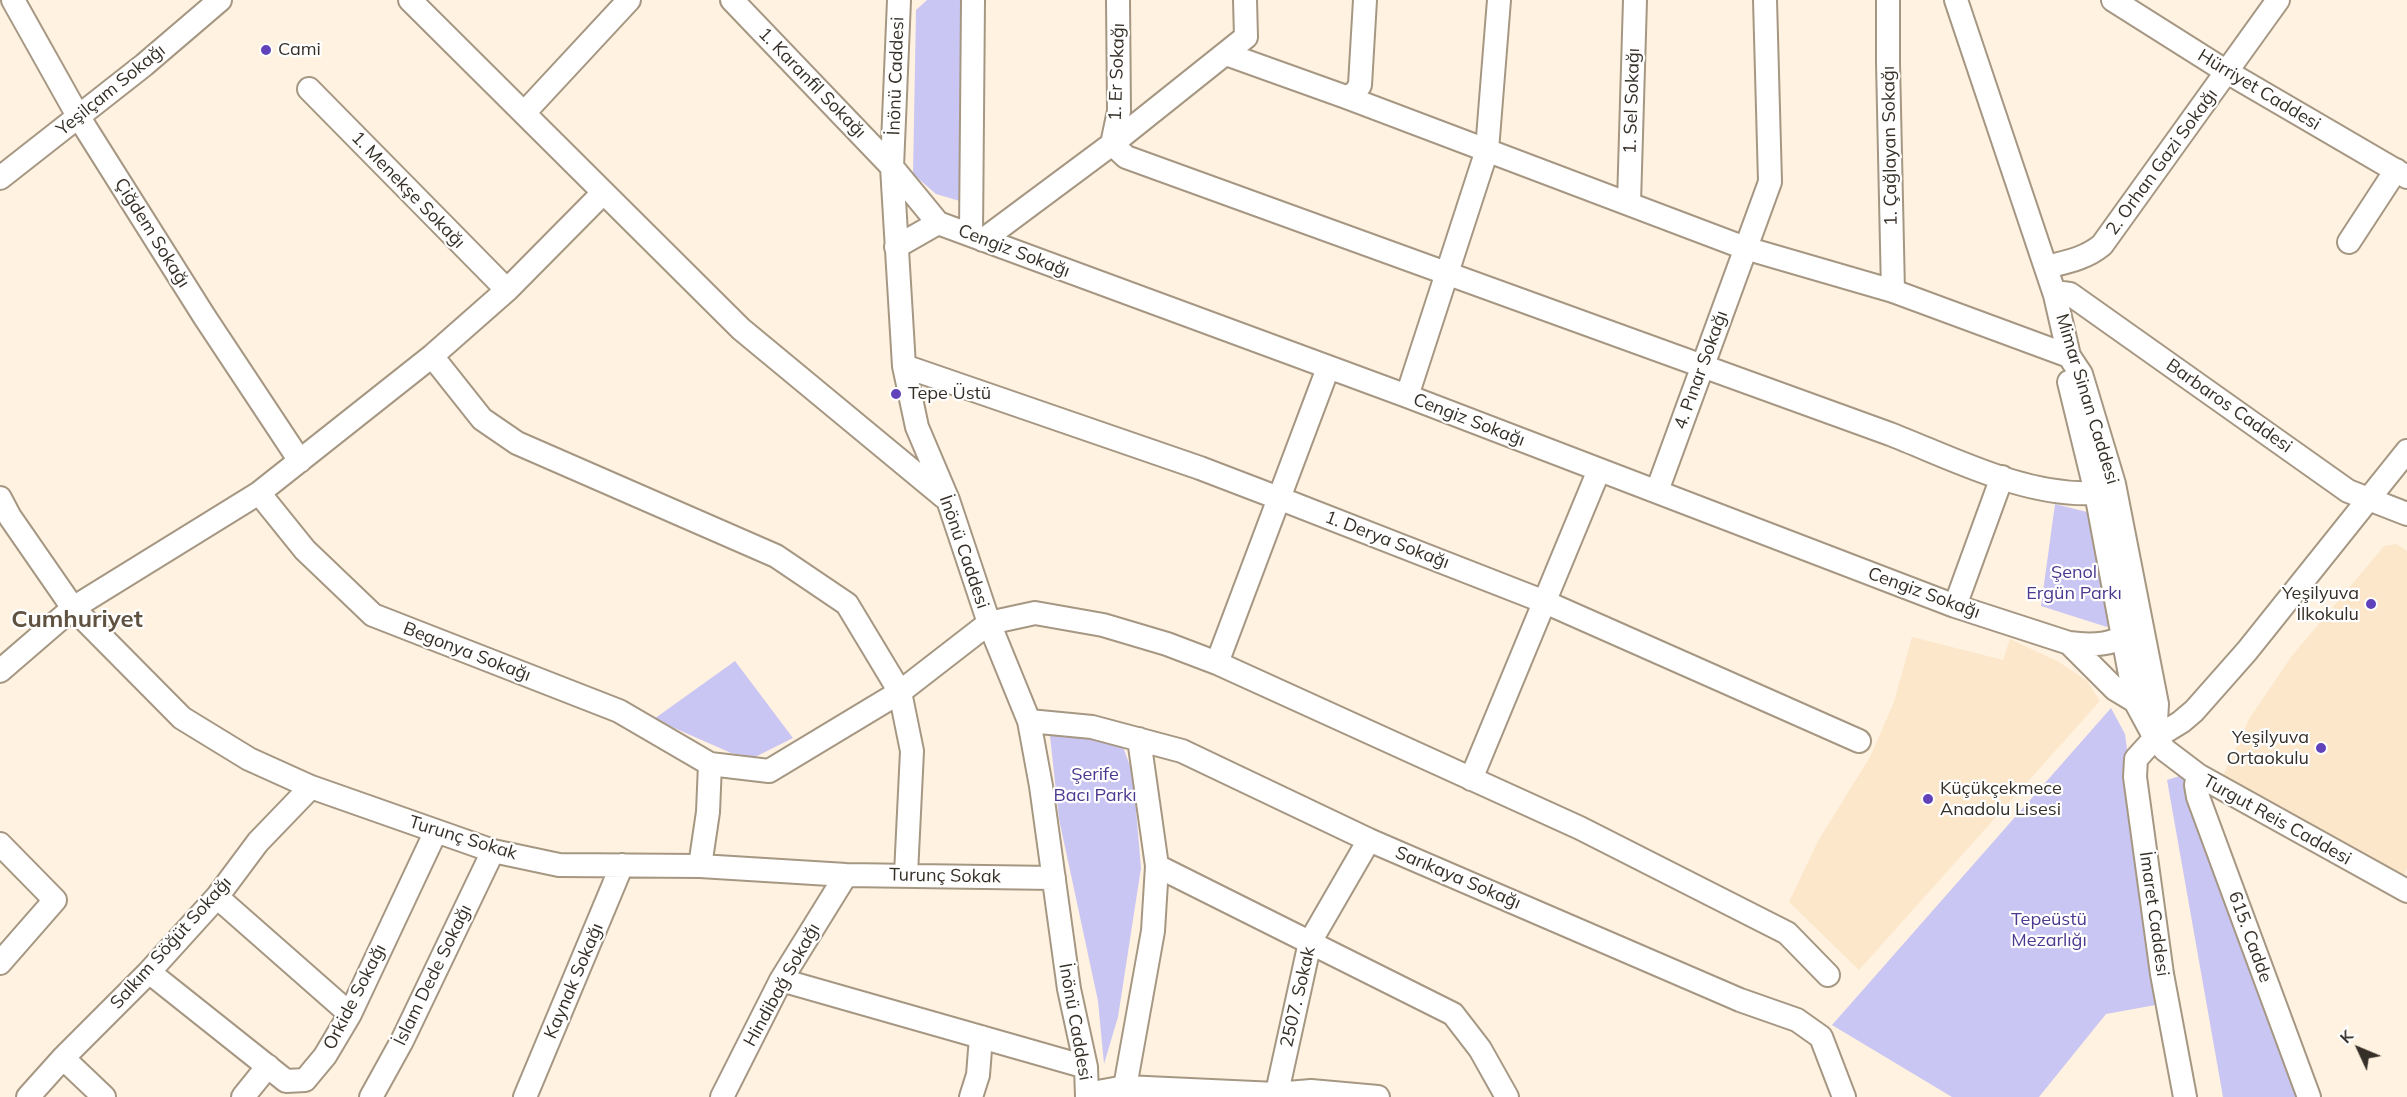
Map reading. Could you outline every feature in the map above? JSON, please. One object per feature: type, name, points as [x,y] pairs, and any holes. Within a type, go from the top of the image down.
[{"type":"street","name":"Çiğdem Sokağı","points":[[14,0],[78,116],[204,316],[300,461]]},
{"type":"street","name":"Yeşilçam Sokağı","points":[[0,178],[144,65],[220,0]]},
{"type":"street","points":[[410,0],[525,112],[603,194],[741,328],[948,501]]},
{"type":"street","points":[[525,112],[629,0]]},
{"type":"street","name":"1. Karanfil Sokağı","points":[[732,0],[892,167]]},
{"type":"street","points":[[973,0],[977,237]]},
{"type":"street","name":"1. Er Sokağı","points":[[1112,144],[1119,111],[1118,0]]},
{"type":"street","points":[[977,237],[1112,144],[1246,37],[1245,0]]},
{"type":"street","points":[[1346,97],[1355,93],[1360,85],[1365,0]]},
{"type":"street","points":[[1407,396],[1487,150],[1499,0]]},
{"type":"street","name":"1. Sel Sokağı","points":[[1629,203],[1635,0]]},
{"type":"street","name":"4. Pınar Sokağı","points":[[1657,491],[1770,182],[1765,0]]},
{"type":"street","name":"1. Çağlayan Sokağı","points":[[1888,0],[1893,291]]},
{"type":"street","name":"Mimar Sinan Caddesi","points":[[1956,0],[2055,295],[2069,356],[2081,374],[2114,484],[2157,704],[2155,738]]},
{"type":"street","name":"Hürriyet Caddesi","points":[[2113,0],[2227,72],[2402,174]]},
{"type":"street","name":"2. Orhan Gazi Sokağı","points":[[2046,267],[2092,254],[2102,245],[2278,0]]},
{"type":"street","name":"İnönü Caddesi","points":[[901,2],[892,167],[904,366],[916,426],[948,501],[989,623],[1029,721],[1041,786],[1069,989],[1086,1067],[1087,1096]]},
{"type":"street","points":[[1226,54],[1745,248],[1893,291],[2069,356],[2068,376],[2096,494],[2135,701]]},
{"type":"street","name":"1. Menekşe Sokağı","points":[[309,89],[507,290]]},
{"type":"street","points":[[1112,144],[1126,157],[1890,434],[2002,477],[2047,491],[2074,495],[2096,494]]},
{"type":"street","name":"Cengiz Sokağı","points":[[892,167],[938,224],[1407,396],[1955,606],[2069,643],[2084,645],[2108,643],[2122,636]]},
{"type":"street","points":[[2349,242],[2402,174]]},
{"type":"street","points":[[0,671],[73,608],[259,493],[300,461],[432,356],[507,290],[603,194]]},
{"type":"street","points":[[896,248],[938,224]]},
{"type":"street","name":"Barbaros Caddesi","points":[[2055,295],[2070,294],[2348,491],[2407,514]]},
{"type":"street","points":[[432,356],[482,419],[517,443],[776,556],[847,604],[900,692],[912,751],[906,874]]},
{"type":"street","name":"1. Derya Sokağı","points":[[904,366],[1189,464],[1545,602],[1859,741]]},
{"type":"street","points":[[1217,663],[1281,499],[1328,368]]},
{"type":"street","name":"İmaret Caddesi","points":[[2185,1097],[2162,974],[2135,777],[2136,759],[2143,748],[2155,738],[2194,711],[2247,651],[2407,450]]},
{"type":"street","points":[[1471,778],[1599,470]]},
{"type":"street","points":[[1955,606],[2002,477]]},
{"type":"street","name":"Begonya Sokağı","points":[[259,493],[305,550],[373,615],[619,711],[711,764]]},
{"type":"street","name":"Turunç Sokak","points":[[0,498],[10,517],[73,608],[182,718],[249,759],[311,787],[493,851],[559,865],[700,866],[846,875],[906,874],[1054,878]]},
{"type":"street","points":[[2122,636],[2134,624],[2138,607]]},
{"type":"street","points":[[700,866],[708,812],[711,764],[769,771],[900,692],[989,623],[1035,613],[1103,625],[1167,644],[1217,663],[1471,778],[1580,828],[1768,923],[1796,940],[1828,975]]},
{"type":"street","name":"Cengiz Sokağı","points":[[2069,643],[2115,689],[2135,701]]},
{"type":"street","name":"Turgut Reis Caddesi","points":[[2135,701],[2155,738],[2165,750],[2198,775],[2407,891]]},
{"type":"street","name":"Sarıkaya Sokağı","points":[[1029,721],[1092,727],[1182,751],[1369,840],[1740,1000],[1797,1020],[1821,1037],[1844,1097]]},
{"type":"street","points":[[1125,1087],[1153,931],[1157,866],[1139,739]]},
{"type":"street","name":"615. Cadde","points":[[2198,775],[2196,785],[2198,797],[2309,1097]]},
{"type":"street","name":"Salkım Söğüt Sokağı","points":[[28,1097],[63,1058],[149,972],[217,897],[258,842],[311,787]]},
{"type":"street","name":"Orkide Sokağı","points":[[149,972],[286,1081],[305,1080],[325,1056],[350,1014],[436,831]]},
{"type":"street","name":"2507. Sokak","points":[[1276,1095],[1310,942],[1369,840]]},
{"type":"street","points":[[0,844],[55,900],[0,963]]},
{"type":"street","name":"İslam Dede Sokağı","points":[[371,1097],[402,1041],[493,851]]},
{"type":"street","name":"Kaynak Sokağı","points":[[525,1097],[622,865]]},
{"type":"street","points":[[1157,866],[1453,1014],[1480,1048],[1507,1097]]},
{"type":"street","name":"Hindibağ Sokağı","points":[[722,1097],[781,980],[846,875]]},
{"type":"street","points":[[217,897],[350,1014]]},
{"type":"street","points":[[781,980],[1086,1067]]},
{"type":"street","points":[[971,1097],[978,1074],[981,1037]]},
{"type":"street","points":[[63,1058],[104,1097]]},
{"type":"street","points":[[243,1097],[268,1066]]},
{"type":"street","points":[[1087,1096],[1125,1087],[1276,1095],[1311,1091],[1378,1097]]},
{"type":"shaded area","name":"Yeşilyuva Ortaokulu","points":[[2396,544],[2407,551],[2407,868],[2404,875],[2222,778],[2249,719],[2291,657],[2384,546]]},
{"type":"shaded area","name":"Küçükçekmece Anadolu Lisesi","points":[[1912,637],[2003,660],[2010,639],[2059,662],[2087,681],[2100,701],[1859,970],[1789,902],[1818,841],[1870,757],[1894,702]]},
{"type":"green space","points":[[927,0],[967,0],[963,202],[936,194],[913,174],[916,10]]},
{"type":"green space","name":"Şenol Ergün Parkı","points":[[2055,504],[2091,513],[2111,621],[2107,627],[2041,606]]},
{"type":"green space","points":[[735,661],[793,738],[755,757],[731,753],[654,719]]},
{"type":"green space","name":"Tepeüstü Mezarlığı","points":[[2111,708],[2125,734],[2161,1004],[2106,1014],[2039,1097],[1952,1097],[1832,1025]]},
{"type":"green space","name":"Şerife Bacı Parkı","points":[[1077,735],[1123,747],[1133,774],[1141,868],[1118,1017],[1104,1064],[1098,1001],[1059,819],[1050,736]]},
{"type":"green space","points":[[2189,773],[2302,1097],[2223,1097],[2167,780]]},
{"type":"place","name":"Cami","points":[[266,50]]},
{"type":"place","name":"Tepe Üstü","points":[[896,394]]},
{"type":"place","name":"Yeşilyuva İlkokulu","points":[[2371,604]]},
{"type":"place","name":"Yeşilyuva Ortaokulu","points":[[2321,748]]},
{"type":"place","name":"Küçükçekmece Anadolu Lisesi","points":[[1928,799]]},
{"type":"district","name":"Cumhuriyet","points":[[77,620]]}]
